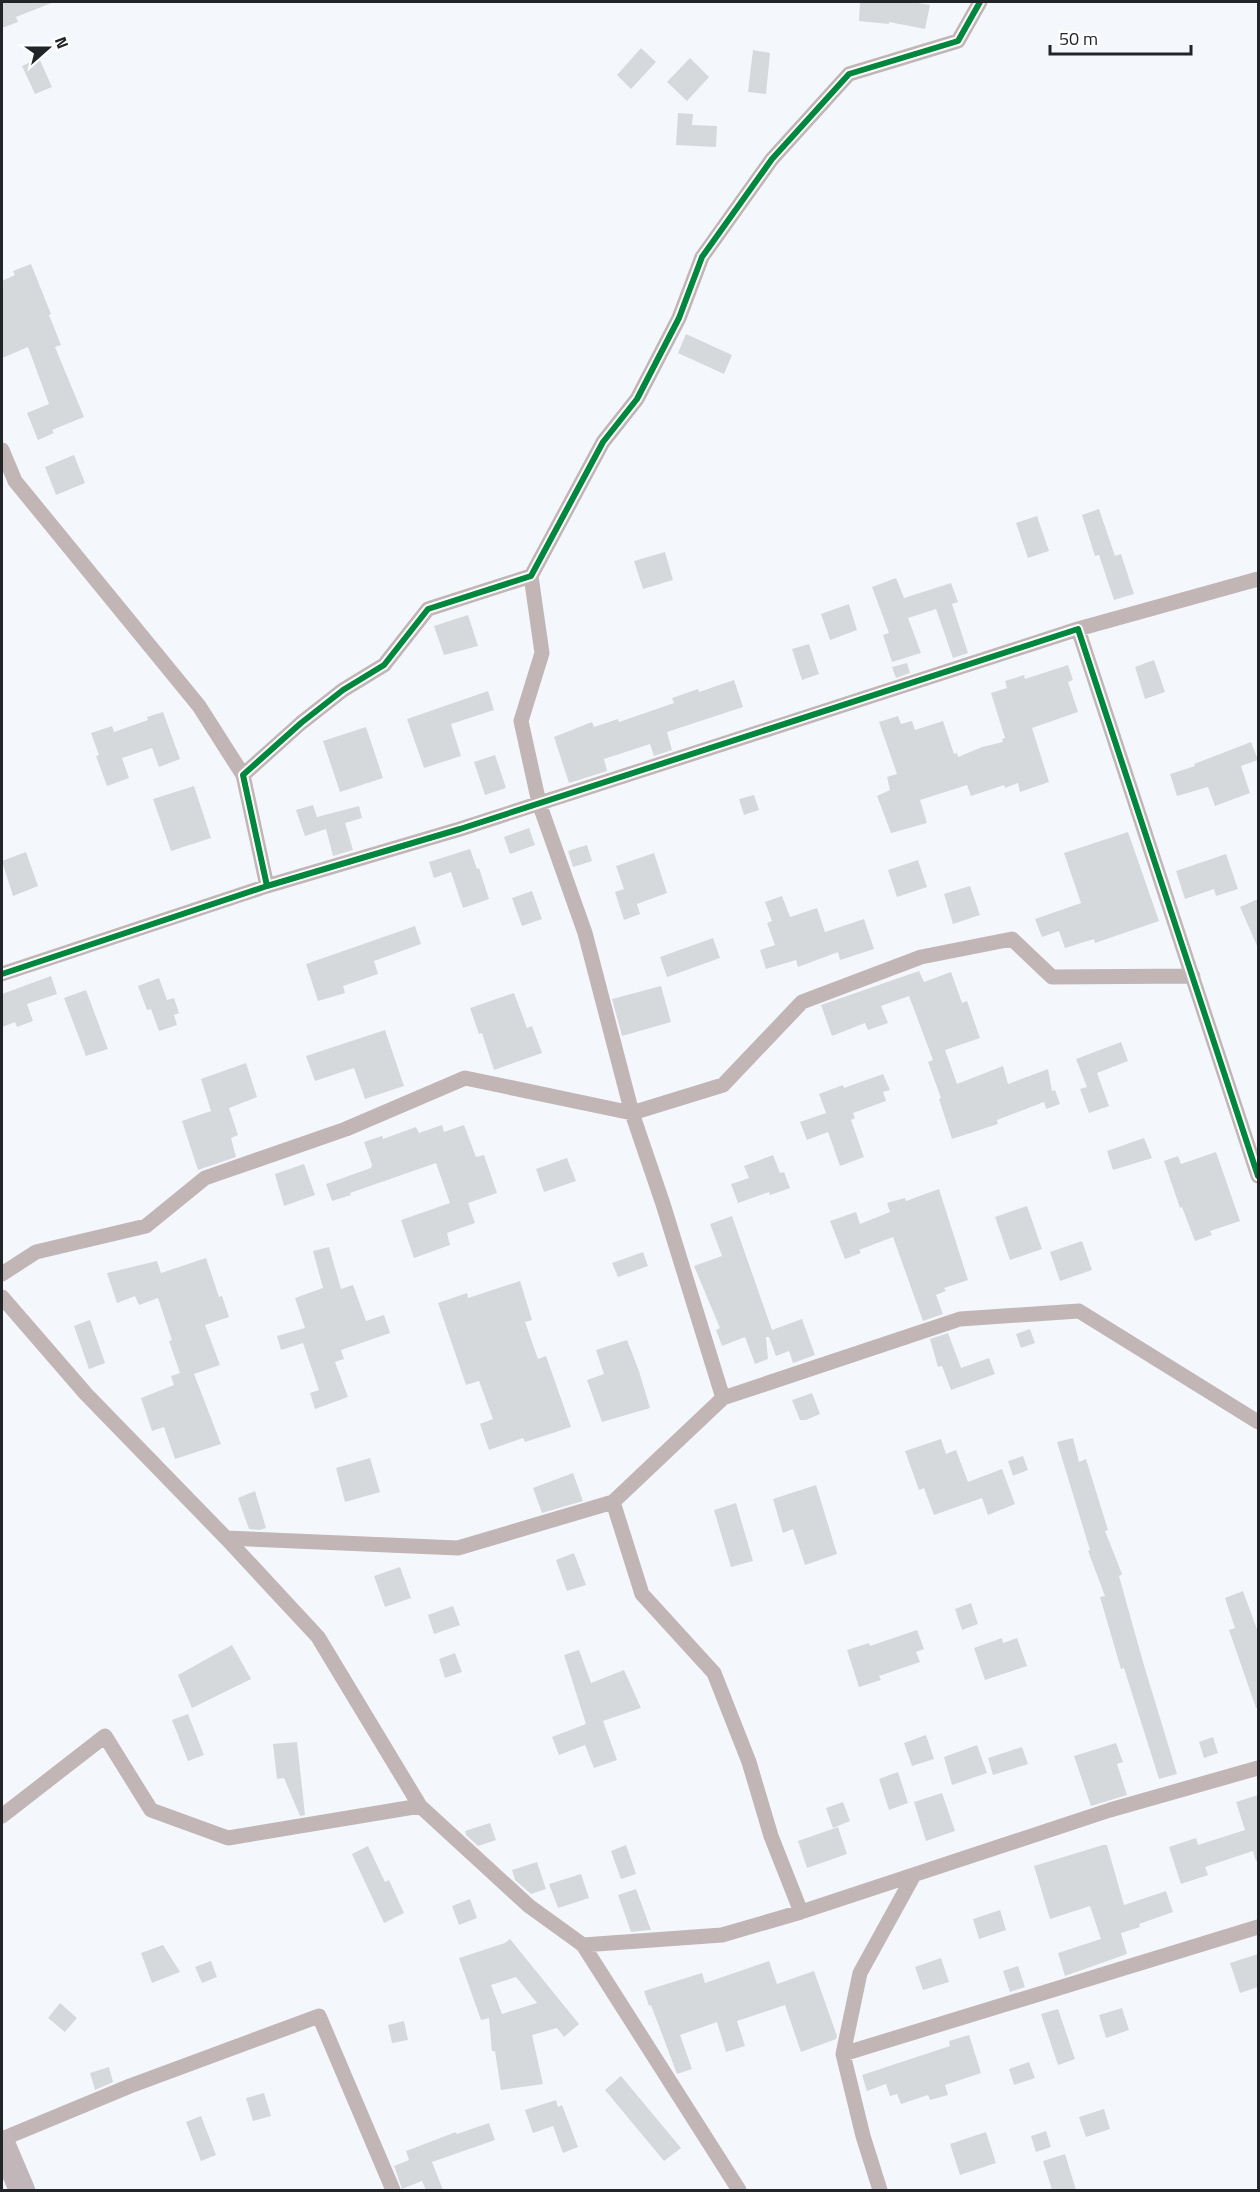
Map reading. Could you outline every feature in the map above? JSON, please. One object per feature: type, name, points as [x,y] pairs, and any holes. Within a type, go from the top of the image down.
[{"type":"main road","points":[[2,2141],[22,2190]]},
{"type":"street","points":[[723,1398],[663,1204],[632,1113],[585,933],[540,803],[521,721],[542,653],[531,576],[603,442],[636,399],[679,318],[702,257],[772,159],[849,74],[958,41],[980,2]]},
{"type":"street","points":[[2,450],[15,481],[199,706],[243,775],[267,886]]},
{"type":"street","points":[[243,775],[326,703],[384,665],[428,609],[531,576]]},
{"type":"street","points":[[2,974],[267,886],[540,803],[1078,629],[1258,579]]},
{"type":"street","points":[[1078,629],[1258,1176]]},
{"type":"street","points":[[2,1274],[36,1252],[146,1226],[205,1178],[346,1129],[465,1078],[632,1113],[723,1085],[802,1002],[921,957],[1012,939],[1052,977],[1193,976]]},
{"type":"street","points":[[2,1297],[86,1394],[226,1538],[318,1637],[420,1806],[529,1906],[583,1945],[739,2190]]},
{"type":"street","points":[[226,1538],[458,1548],[613,1502],[723,1398],[960,1319],[1079,1311],[1258,1422]]},
{"type":"street","points":[[613,1502],[642,1594],[714,1673],[749,1762],[771,1836],[801,1912]]},
{"type":"street","points":[[2,1816],[105,1736],[151,1810],[228,1838],[420,1806]]},
{"type":"street","points":[[583,1945],[722,1935],[801,1912],[1110,1810],[1258,1768]]},
{"type":"street","points":[[874,2187],[843,2054],[860,1973],[914,1875]]},
{"type":"street","points":[[843,2054],[1258,1927]]},
{"type":"street","points":[[2,2141],[130,2086],[319,2016],[393,2190]]},
{"type":"building","points":[[2,2],[54,2],[16,17],[18,22],[2,28]]},
{"type":"building","points":[[860,2],[912,2],[930,5],[925,29],[889,22],[889,24],[859,21]]},
{"type":"building","points":[[641,48],[656,62],[631,89],[617,75]]},
{"type":"building","points":[[753,50],[770,53],[766,94],[748,92]]},
{"type":"building","points":[[39,58],[52,87],[35,94],[22,66]]},
{"type":"building","points":[[690,58],[709,77],[687,101],[667,82]]},
{"type":"building","points":[[678,113],[693,114],[692,125],[717,126],[716,147],[676,145]]},
{"type":"building","points":[[31,264],[61,345],[55,347],[84,417],[52,430],[54,433],[38,440],[27,413],[49,404],[28,347],[2,358],[2,281],[15,275],[13,271]]},
{"type":"building","points":[[686,334],[732,355],[724,374],[678,353]]},
{"type":"building","points":[[74,455],[85,483],[56,495],[45,467]]},
{"type":"building","points":[[1099,509],[1115,556],[1121,554],[1134,594],[1114,600],[1099,555],[1095,556],[1082,515]]},
{"type":"building","points":[[1037,516],[1049,551],[1028,558],[1016,523]]},
{"type":"building","points":[[665,552],[673,580],[643,589],[634,561]]},
{"type":"building","points":[[896,578],[904,598],[951,583],[958,602],[952,604],[968,653],[953,658],[936,609],[908,618],[921,653],[892,662],[883,635],[889,633],[872,587]]},
{"type":"building","points":[[849,604],[857,630],[830,640],[821,614]]},
{"type":"building","points":[[468,615],[478,646],[444,655],[434,626]]},
{"type":"building","points":[[809,644],[819,674],[802,680],[792,649]]},
{"type":"building","points":[[1154,660],[1165,692],[1145,699],[1135,667]]},
{"type":"building","points":[[907,663],[910,673],[896,678],[892,667]]},
{"type":"building","points":[[1068,665],[1073,680],[1068,682],[1078,712],[1032,728],[1049,782],[1020,792],[1018,783],[1005,788],[1004,785],[971,796],[967,785],[920,800],[927,823],[891,833],[877,796],[890,790],[887,777],[897,774],[879,722],[898,716],[901,724],[912,721],[915,730],[943,721],[954,754],[957,753],[958,757],[982,747],[1003,742],[1002,739],[1005,738],[991,693],[1007,688],[1005,681],[1024,675],[1025,679]]},
{"type":"building","points":[[734,680],[743,707],[667,732],[672,750],[654,756],[650,744],[604,759],[607,771],[569,783],[554,737],[592,722],[594,727],[618,719],[619,722],[674,703],[672,698]]},
{"type":"building","points":[[488,691],[494,710],[451,724],[461,756],[424,768],[407,719]]},
{"type":"building","points":[[163,712],[180,759],[159,767],[152,748],[122,758],[129,778],[107,786],[96,756],[99,755],[91,733],[112,726],[114,732]]},
{"type":"building","points":[[366,727],[383,778],[340,792],[323,741]]},
{"type":"building","points":[[1251,742],[1258,760],[1241,766],[1250,793],[1215,806],[1208,787],[1177,796],[1170,774]]},
{"type":"building","points":[[495,755],[506,788],[485,795],[474,762]]},
{"type":"building","points":[[194,786],[211,838],[171,851],[153,799]]},
{"type":"building","points":[[754,795],[759,810],[744,815],[739,799]]},
{"type":"building","points":[[313,805],[317,817],[359,806],[362,818],[345,823],[353,850],[333,856],[326,829],[305,836],[296,810]]},
{"type":"building","points":[[529,828],[535,845],[510,854],[504,837]]},
{"type":"building","points":[[1128,832],[1159,921],[1095,943],[1094,939],[1065,948],[1059,931],[1042,937],[1035,919],[1081,903],[1064,853]]},
{"type":"building","points":[[587,845],[592,861],[573,867],[568,851]]},
{"type":"building","points":[[470,849],[489,899],[463,908],[451,872],[434,878],[429,862]]},
{"type":"building","points":[[26,852],[38,886],[13,896],[2,861]]},
{"type":"building","points":[[654,853],[667,893],[637,904],[640,914],[624,920],[615,892],[624,889],[616,866]]},
{"type":"building","points":[[1226,854],[1238,889],[1216,896],[1214,889],[1185,899],[1176,871]]},
{"type":"building","points":[[918,860],[927,887],[897,897],[888,870]]},
{"type":"building","points":[[970,886],[980,915],[953,924],[944,894]]},
{"type":"building","points":[[532,891],[542,919],[522,926],[512,898]]},
{"type":"building","points":[[782,896],[790,917],[817,908],[825,932],[864,919],[874,949],[840,960],[838,952],[798,967],[796,960],[766,969],[760,950],[775,945],[767,923],[772,921],[765,902]]},
{"type":"building","points":[[1258,899],[1258,948],[1240,907]]},
{"type":"building","points":[[415,926],[421,944],[374,961],[378,974],[343,986],[345,993],[318,1001],[306,964]]},
{"type":"building","points":[[713,938],[720,958],[667,977],[660,957]]},
{"type":"building","points":[[919,971],[924,982],[951,972],[962,1003],[967,1001],[980,1038],[945,1050],[957,1084],[1003,1066],[1008,1084],[1048,1069],[1052,1091],[1055,1090],[1060,1104],[1046,1109],[1044,1102],[997,1120],[998,1124],[952,1139],[928,1062],[933,1060],[909,996],[881,1006],[888,1023],[868,1030],[865,1023],[832,1036],[821,1005]]},
{"type":"building","points":[[51,976],[57,994],[27,1004],[33,1021],[17,1027],[15,1022],[2,1027],[2,994]]},
{"type":"building","points":[[159,978],[167,1000],[174,998],[179,1013],[174,1015],[177,1025],[159,1031],[151,1009],[147,1010],[138,986]]},
{"type":"building","points":[[661,986],[671,1022],[622,1036],[612,999]]},
{"type":"building","points":[[86,990],[108,1049],[86,1056],[64,998]]},
{"type":"building","points":[[514,993],[527,1028],[532,1026],[542,1053],[494,1070],[482,1033],[479,1034],[470,1008]]},
{"type":"building","points":[[385,1030],[404,1086],[365,1099],[354,1068],[315,1081],[306,1056]]},
{"type":"building","points":[[1121,1042],[1128,1061],[1097,1073],[1109,1106],[1089,1113],[1080,1089],[1087,1087],[1076,1059]]},
{"type":"building","points":[[246,1063],[257,1097],[229,1108],[238,1135],[231,1138],[236,1157],[198,1170],[182,1121],[211,1111],[201,1079]]},
{"type":"building","points":[[883,1074],[890,1090],[883,1092],[886,1101],[853,1113],[855,1118],[851,1120],[864,1157],[840,1166],[828,1132],[807,1140],[800,1122],[826,1113],[819,1094]]},
{"type":"building","points":[[442,1125],[444,1132],[464,1125],[476,1157],[484,1155],[497,1193],[468,1203],[475,1223],[447,1233],[450,1245],[414,1258],[401,1220],[450,1203],[436,1163],[332,1201],[326,1184],[371,1168],[364,1142],[382,1136],[383,1139],[416,1127],[419,1133]]},
{"type":"building","points":[[1144,1138],[1152,1158],[1113,1170],[1107,1151]]},
{"type":"building","points":[[1216,1152],[1240,1221],[1210,1231],[1212,1235],[1195,1241],[1182,1207],[1180,1208],[1164,1161],[1178,1156],[1181,1164]]},
{"type":"building","points":[[773,1155],[780,1173],[784,1172],[790,1188],[770,1195],[769,1192],[738,1203],[731,1184],[749,1178],[744,1166]]},
{"type":"building","points":[[567,1158],[576,1181],[544,1192],[536,1169]]},
{"type":"building","points":[[304,1164],[315,1195],[284,1206],[275,1174]]},
{"type":"building","points":[[939,1189],[968,1280],[944,1288],[946,1291],[936,1295],[943,1314],[923,1321],[893,1237],[859,1250],[861,1253],[845,1259],[830,1221],[856,1212],[860,1224],[890,1212],[887,1203],[905,1198],[906,1201]]},
{"type":"building","points":[[1027,1206],[1042,1249],[1010,1260],[995,1217]]},
{"type":"building","points":[[732,1216],[772,1330],[802,1319],[815,1355],[793,1363],[789,1351],[776,1356],[769,1337],[766,1337],[768,1359],[755,1364],[745,1337],[722,1346],[716,1330],[720,1328],[694,1266],[722,1256],[710,1224]]},
{"type":"building","points":[[1082,1241],[1092,1270],[1060,1281],[1050,1252]]},
{"type":"building","points":[[329,1247],[341,1289],[353,1285],[366,1321],[384,1315],[390,1333],[341,1350],[344,1359],[335,1362],[348,1397],[315,1409],[310,1393],[319,1390],[303,1343],[281,1350],[277,1336],[305,1328],[295,1298],[323,1288],[313,1251]]},
{"type":"building","points":[[643,1252],[648,1266],[618,1277],[612,1263]]},
{"type":"building","points":[[206,1258],[219,1297],[222,1296],[229,1317],[205,1325],[220,1365],[194,1374],[221,1444],[175,1459],[164,1427],[152,1431],[141,1398],[174,1385],[171,1376],[180,1373],[158,1298],[139,1305],[135,1296],[117,1303],[107,1273],[157,1261],[161,1273]]},
{"type":"building","points":[[520,1281],[532,1320],[525,1322],[538,1359],[546,1356],[571,1427],[525,1442],[523,1438],[489,1450],[480,1424],[493,1419],[479,1381],[466,1385],[438,1303],[467,1293],[468,1298]]},
{"type":"building","points":[[90,1320],[105,1363],[89,1369],[74,1326]]},
{"type":"building","points":[[1030,1329],[1035,1343],[1021,1348],[1016,1334]]},
{"type":"building","points":[[948,1333],[961,1368],[989,1358],[995,1374],[951,1390],[942,1366],[938,1367],[930,1339]]},
{"type":"building","points":[[627,1340],[650,1408],[602,1422],[587,1380],[604,1374],[596,1350]]},
{"type":"building","points":[[812,1393],[820,1414],[800,1420],[792,1400]]},
{"type":"building","points":[[1073,1438],[1079,1462],[1086,1459],[1108,1530],[1105,1531],[1122,1574],[1119,1576],[1177,1774],[1159,1779],[1124,1668],[1121,1669],[1100,1597],[1105,1596],[1088,1551],[1090,1550],[1057,1442]]},
{"type":"building","points":[[941,1439],[946,1454],[956,1450],[968,1482],[1002,1469],[1015,1504],[988,1515],[982,1498],[934,1515],[924,1488],[919,1490],[905,1451]]},
{"type":"building","points":[[1023,1456],[1028,1470],[1013,1476],[1008,1461]]},
{"type":"building","points":[[370,1458],[380,1492],[345,1502],[336,1468]]},
{"type":"building","points":[[573,1473],[583,1501],[542,1513],[533,1488]]},
{"type":"building","points":[[816,1485],[837,1554],[805,1565],[793,1529],[783,1533],[773,1499]]},
{"type":"building","points":[[255,1491],[266,1528],[260,1530],[249,1529],[238,1498]]},
{"type":"building","points":[[736,1503],[753,1561],[731,1567],[714,1510]]},
{"type":"building","points":[[574,1553],[586,1585],[567,1591],[556,1560]]},
{"type":"building","points":[[400,1567],[411,1598],[385,1607],[374,1576]]},
{"type":"building","points":[[1243,1591],[1258,1632],[1258,1708],[1256,1708],[1229,1630],[1235,1628],[1225,1598]]},
{"type":"building","points":[[971,1603],[978,1624],[962,1630],[955,1609]]},
{"type":"building","points":[[453,1606],[460,1625],[434,1634],[428,1615]]},
{"type":"building","points":[[917,1630],[924,1649],[916,1652],[920,1662],[879,1676],[881,1680],[859,1687],[847,1650],[869,1643],[870,1646]]},
{"type":"building","points":[[1002,1638],[1003,1643],[1017,1638],[1027,1666],[985,1680],[974,1648]]},
{"type":"building","points":[[232,1645],[251,1679],[192,1708],[178,1675]]},
{"type":"building","points":[[579,1650],[591,1683],[624,1670],[641,1708],[603,1721],[617,1760],[594,1768],[585,1745],[559,1755],[552,1737],[586,1724],[564,1655]]},
{"type":"building","points":[[455,1653],[462,1672],[445,1678],[439,1659]]},
{"type":"building","points":[[188,1714],[204,1755],[188,1761],[172,1720]]},
{"type":"building","points":[[926,1735],[934,1759],[912,1766],[904,1743]]},
{"type":"building","points":[[1213,1737],[1218,1753],[1204,1758],[1199,1742]]},
{"type":"building","points":[[297,1742],[305,1815],[300,1816],[284,1778],[277,1779],[273,1744]]},
{"type":"building","points":[[1116,1743],[1123,1762],[1117,1764],[1127,1795],[1091,1806],[1074,1756]]},
{"type":"building","points":[[977,1745],[987,1773],[952,1785],[944,1757]]},
{"type":"building","points":[[1022,1747],[1028,1764],[993,1775],[988,1758]]},
{"type":"building","points":[[898,1772],[908,1803],[889,1810],[879,1779]]},
{"type":"building","points":[[942,1793],[955,1831],[926,1841],[914,1802]]},
{"type":"building","points":[[1258,1795],[1258,1860],[1256,1861],[1253,1851],[1205,1867],[1208,1875],[1181,1884],[1169,1847],[1196,1838],[1198,1845],[1245,1830],[1236,1802]]},
{"type":"building","points":[[843,1802],[850,1821],[833,1828],[826,1808]]},
{"type":"building","points":[[490,1823],[496,1840],[478,1846],[466,1835],[465,1831]]},
{"type":"building","points":[[838,1827],[847,1854],[807,1868],[798,1841]]},
{"type":"building","points":[[626,1845],[636,1874],[621,1879],[611,1851]]},
{"type":"building","points":[[1107,1845],[1124,1905],[1166,1891],[1173,1912],[1121,1933],[1127,1954],[1065,1976],[1058,1953],[1101,1939],[1090,1906],[1050,1919],[1034,1866]]},
{"type":"building","points":[[368,1846],[385,1882],[389,1880],[404,1913],[384,1923],[352,1854]]},
{"type":"building","points":[[537,1862],[546,1889],[531,1894],[515,1880],[512,1870]]},
{"type":"building","points":[[581,1874],[589,1898],[558,1908],[549,1884]]},
{"type":"building","points":[[636,1889],[651,1930],[631,1932],[618,1895]]},
{"type":"building","points":[[470,1899],[477,1918],[459,1925],[452,1906]]},
{"type":"building","points":[[1000,1910],[1006,1930],[979,1939],[973,1919]]},
{"type":"building","points":[[510,1939],[579,2024],[564,2037],[557,2028],[532,2035],[543,2084],[501,2090],[495,2051],[492,2051],[489,2018],[481,2020],[459,1958],[505,1943]],"holes":[[[516,1977],[537,2003],[502,2014],[491,1985]]]},
{"type":"building","points":[[163,1945],[180,1972],[152,1983],[141,1953]]},
{"type":"building","points":[[1258,1954],[1258,1987],[1240,1993],[1230,1963]]},
{"type":"building","points":[[941,1958],[949,1982],[923,1990],[915,1967]]},
{"type":"building","points":[[211,1961],[217,1977],[202,1983],[195,1967]]},
{"type":"building","points":[[769,1961],[777,1984],[814,1971],[837,2036],[836,2039],[801,2052],[785,2005],[737,2021],[745,2046],[726,2052],[717,2022],[680,2035],[692,2069],[677,2074],[644,1991],[702,1973],[705,1983]]},
{"type":"building","points":[[1018,1966],[1025,1987],[1010,1992],[1003,1971]]},
{"type":"building","points":[[60,2003],[77,2018],[65,2032],[48,2018]]},
{"type":"building","points":[[1122,2008],[1129,2030],[1106,2038],[1099,2015]]},
{"type":"building","points":[[1058,2009],[1075,2059],[1058,2065],[1041,2014]]},
{"type":"building","points":[[404,2021],[408,2040],[392,2043],[388,2025]]},
{"type":"building","points":[[969,2035],[981,2073],[945,2085],[948,2095],[930,2100],[928,2095],[901,2104],[897,2094],[890,2096],[886,2084],[867,2091],[862,2075],[950,2046],[949,2041]]},
{"type":"building","points":[[1029,2062],[1035,2078],[1014,2085],[1009,2069]]},
{"type":"building","points":[[109,2067],[113,2082],[95,2090],[90,2073]]},
{"type":"building","points":[[621,2076],[681,2148],[664,2161],[605,2090]]},
{"type":"building","points":[[264,2093],[271,2116],[253,2121],[246,2098]]},
{"type":"building","points":[[556,2100],[558,2107],[562,2105],[578,2147],[563,2153],[553,2126],[533,2133],[525,2110]]},
{"type":"building","points":[[1104,2109],[1110,2129],[1086,2137],[1079,2117]]},
{"type":"building","points":[[201,2116],[216,2155],[201,2161],[186,2122]]},
{"type":"building","points":[[489,2123],[495,2140],[432,2162],[443,2190],[426,2190],[422,2181],[402,2189],[394,2166],[409,2160],[406,2151],[456,2132],[457,2134]]},
{"type":"building","points":[[1046,2131],[1051,2147],[1036,2152],[1031,2136]]},
{"type":"building","points":[[986,2132],[996,2163],[960,2175],[950,2144]]},
{"type":"building","points":[[1065,2154],[1076,2190],[1052,2190],[1043,2161]]},
{"type":"cycle path","points":[[2,974],[267,886],[243,775],[301,723],[343,690],[384,665],[428,609],[531,576],[603,442],[637,399],[679,318],[702,257],[772,159],[849,74],[958,41],[980,2]]},
{"type":"cycle path","points":[[267,886],[460,829],[1078,629],[1258,1176]]}]
